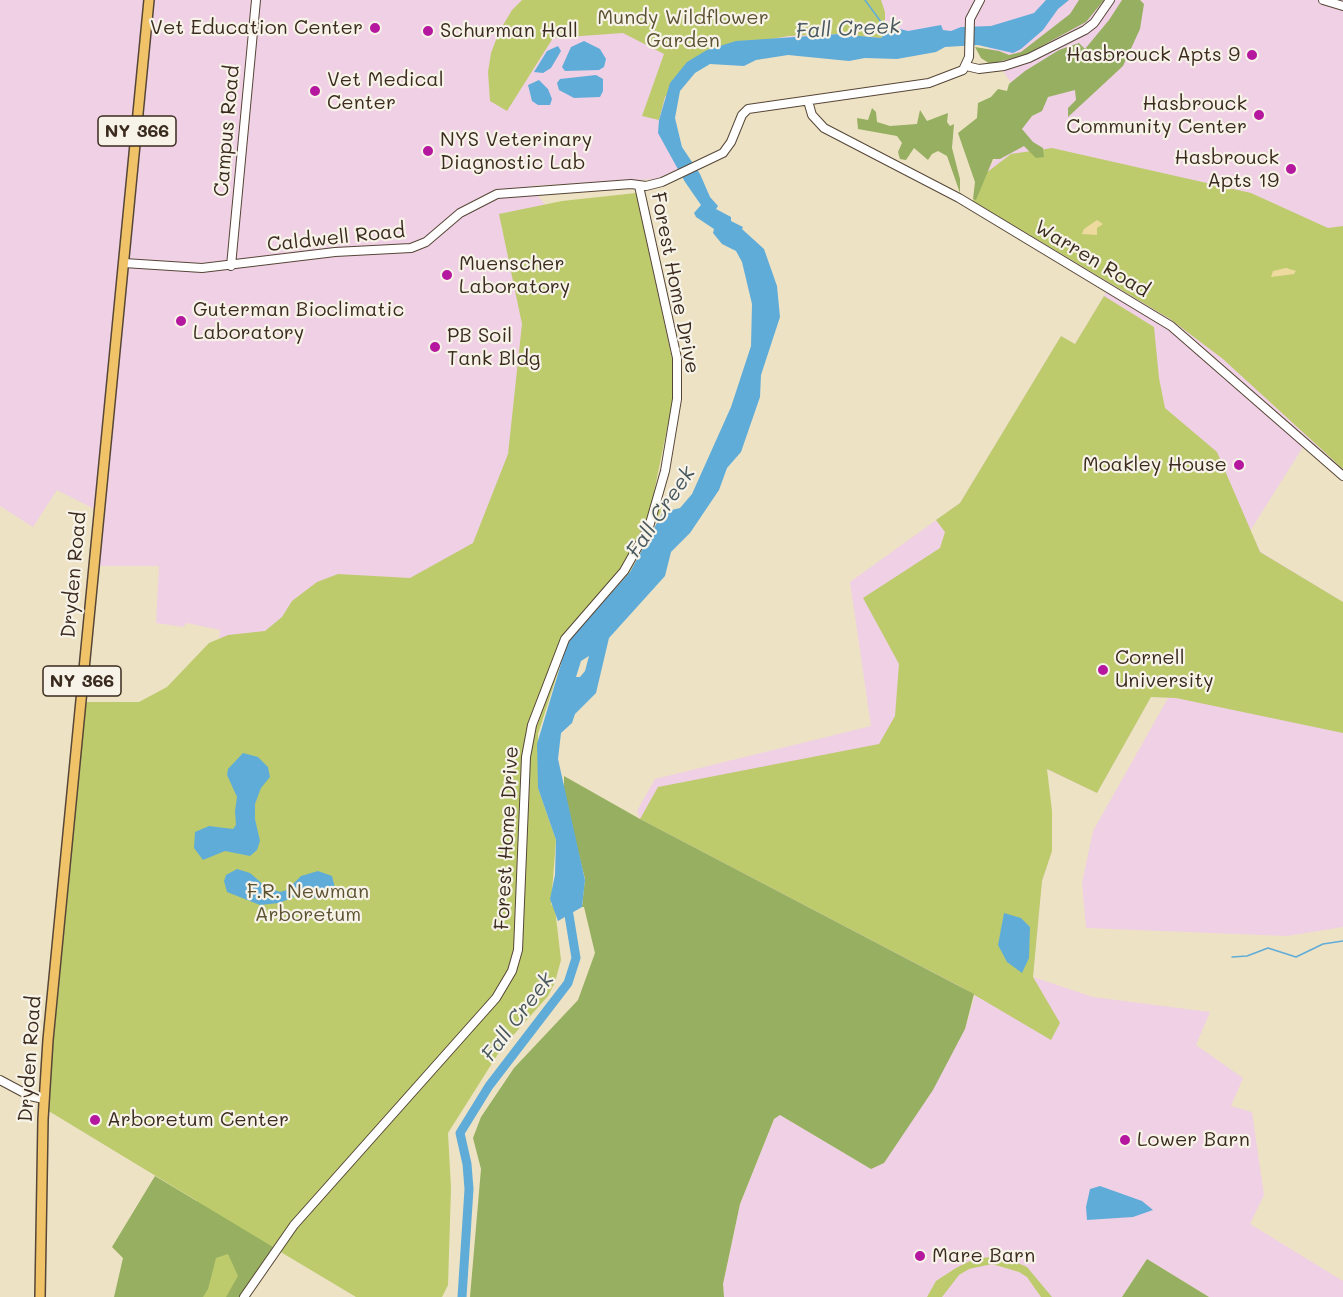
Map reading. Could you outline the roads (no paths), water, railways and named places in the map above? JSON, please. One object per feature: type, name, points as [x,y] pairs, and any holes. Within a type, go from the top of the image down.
[{"type":"main road","name":"Dryden Road","points":[[40,1297],[44,1099],[149,0]]},
{"type":"street","name":"Campus Road","points":[[231,266],[256,0]]},
{"type":"street","points":[[980,0],[973,10],[970,24],[966,66],[979,69],[1004,66],[1029,58],[1085,30],[1094,23],[1110,0]]},
{"type":"street","points":[[1323,0],[1343,6]]},
{"type":"street","name":"Forest Home Drive","points":[[244,1297],[294,1225],[496,998],[512,971],[518,950],[526,757],[532,725],[565,639],[624,571],[649,527],[663,480],[677,399],[677,358],[639,186],[667,180],[723,153],[731,142],[742,115],[748,109],[929,83],[953,76],[966,66]]},
{"type":"street","name":"Warren Road","points":[[808,101],[812,116],[824,128],[949,192],[1171,326],[1343,476]]},
{"type":"street","name":"Caldwell Road","points":[[124,263],[186,269],[231,266],[334,252],[414,247],[426,242],[460,213],[499,193],[631,184],[639,186]]},
{"type":"street","points":[[0,1080],[30,1096],[44,1099]]},
{"type":"water","points":[[1046,0],[1069,0],[1058,9],[1043,30],[1013,53],[978,45],[945,47],[936,52],[897,59],[865,58],[849,61],[788,55],[756,60],[744,66],[710,64],[695,73],[680,91],[675,118],[682,147],[700,174],[710,197],[718,206],[716,209],[743,227],[742,229],[764,249],[777,286],[780,317],[761,375],[760,397],[741,452],[727,468],[719,490],[690,533],[671,552],[665,576],[609,638],[596,693],[575,714],[572,723],[561,733],[558,759],[585,880],[582,907],[558,921],[550,899],[555,875],[556,840],[538,788],[537,744],[566,647],[572,637],[630,572],[663,512],[680,508],[692,494],[731,407],[751,346],[752,304],[742,262],[736,251],[722,244],[713,233],[714,229],[696,217],[694,213],[701,205],[685,182],[658,133],[659,120],[670,83],[687,62],[707,50],[736,41],[839,34],[881,38],[885,34],[884,25],[908,31],[941,25],[943,30],[951,31],[961,27],[991,26],[1034,13]],"holes":[[[589,656],[585,671],[580,677],[576,677],[581,661]]]},
{"type":"water","points":[[584,41],[600,49],[606,59],[604,67],[599,70],[565,71],[562,67],[571,47]]},
{"type":"water","points":[[558,46],[561,51],[551,68],[543,73],[534,72],[547,51]]},
{"type":"water","points":[[596,75],[603,79],[603,91],[600,97],[574,98],[559,90],[557,83],[560,79]]},
{"type":"water","points":[[539,80],[548,89],[552,99],[550,105],[538,105],[532,101],[528,85]]},
{"type":"water","points":[[243,753],[258,757],[268,767],[270,777],[261,788],[255,804],[255,819],[260,841],[257,850],[250,856],[225,851],[203,860],[194,848],[195,832],[209,826],[233,829],[236,825],[237,797],[227,775],[228,769]]},
{"type":"water","points":[[237,869],[250,873],[266,887],[280,892],[287,890],[301,876],[318,871],[332,876],[335,888],[327,899],[294,897],[279,903],[260,905],[227,892],[224,881],[226,875]]},
{"type":"water","points":[[1004,913],[1021,918],[1030,927],[1029,958],[1022,973],[1007,962],[998,945]]},
{"type":"water","points":[[1100,1186],[1142,1201],[1153,1210],[1133,1217],[1087,1220],[1086,1207],[1090,1189]]},
{"type":"waterway","points":[[865,0],[884,26]]},
{"type":"waterway","name":"Fall Creek","points":[[462,1297],[469,1189],[467,1164],[460,1133],[489,1086],[568,983],[576,958],[567,903]]},
{"type":"waterway","points":[[1232,957],[1247,956],[1268,948],[1296,957],[1323,944],[1343,941]]},
{"type":"place","name":"Vet Education Center","points":[[375,28]]},
{"type":"place","name":"Schurman Hall","points":[[428,31]]},
{"type":"place","name":"Hasbrouck Apts 9","points":[[1252,55]]},
{"type":"place","name":"Vet Medical Center","points":[[315,91]]},
{"type":"place","name":"Hasbrouck Community Center","points":[[1259,115]]},
{"type":"place","name":"NYS Veterinary Diagnostic Lab","points":[[428,151]]},
{"type":"place","name":"Hasbrouck Apts 19","points":[[1291,169]]},
{"type":"place","name":"Muenscher Laboratory","points":[[447,275]]},
{"type":"place","name":"Guterman Bioclimatic Laboratory","points":[[181,321]]},
{"type":"place","name":"PB Soil Tank Bldg","points":[[435,347]]},
{"type":"place","name":"Moakley House","points":[[1239,465]]},
{"type":"place","name":"Cornell University","points":[[1103,670]]},
{"type":"place","name":"Arboretum Center","points":[[95,1120]]},
{"type":"place","name":"Lower Barn","points":[[1125,1140]]},
{"type":"place","name":"Mare Barn","points":[[920,1256]]},
{"type":"park label","name":"Mundy Wildflower Garden","points":[[683,30]]},
{"type":"park label","name":"F.R. Newman Arboretum","points":[[308,904]]}]
